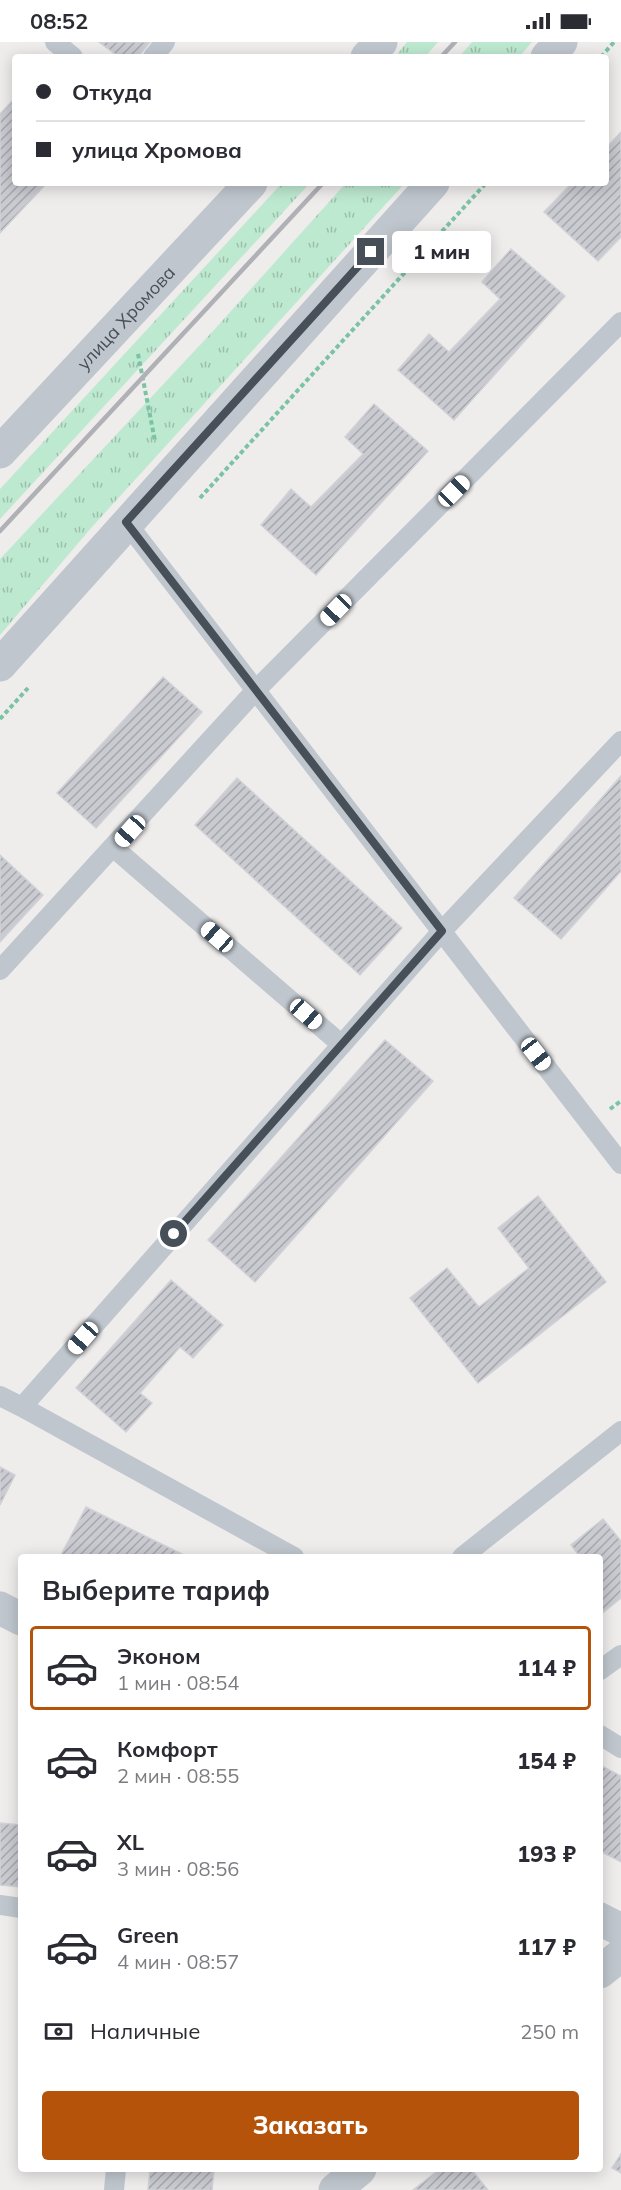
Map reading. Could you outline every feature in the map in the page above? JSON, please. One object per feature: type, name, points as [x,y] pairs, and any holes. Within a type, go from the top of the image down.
[{"type":"street","points":[[370,54],[381,42]]},
{"type":"street","points":[[550,54],[561,42]]},
{"type":"street","points":[[0,665],[126,522],[431,186]]},
{"type":"street","name":"улица Хромова","points":[[0,452],[239,187]]},
{"type":"street","points":[[603,1921],[621,1930]]},
{"type":"street","points":[[603,1970],[621,1955]]},
{"type":"street","points":[[335,2190],[356,2172]]},
{"type":"lane","points":[[55,42],[70,54]]},
{"type":"lane","points":[[155,54],[165,42]]},
{"type":"lane","points":[[0,970],[114,848],[256,690],[621,322]]},
{"type":"lane","points":[[126,522],[621,1164]]},
{"type":"lane","points":[[22,1407],[442,931],[621,741]]},
{"type":"lane","points":[[114,848],[342,1045]]},
{"type":"lane","points":[[0,1396],[289,1554]]},
{"type":"lane","points":[[466,1554],[621,1431]]},
{"type":"lane","points":[[603,1668],[621,1655]]},
{"type":"lane","points":[[603,1737],[621,1748]]},
{"type":"lane","points":[[0,1905],[18,1908]]},
{"type":"lane","points":[[114,2190],[116,2172]]},
{"type":"path","points":[[604,54],[614,42]]},
{"type":"path","points":[[199,499],[483,186]]},
{"type":"path","points":[[137,351],[163,481]]},
{"type":"green space","points":[[407,42],[438,42],[428,54],[397,54]]},
{"type":"green space","points":[[472,42],[532,42],[522,54],[462,54]]},
{"type":"green space","points":[[279,186],[307,186],[0,519],[0,489]]},
{"type":"green space","points":[[343,186],[402,186],[92,527],[0,635],[0,559],[214,330]]},
{"type":"building","points":[[99,42],[150,42],[140,54],[115,54]]},
{"type":"building","points":[[12,101],[12,186],[44,186],[0,233],[0,114]]},
{"type":"building","points":[[621,132],[621,237],[598,261],[544,212],[569,186],[609,186],[609,145]]},
{"type":"building","points":[[511,249],[565,296],[454,420],[398,370],[429,334],[449,352],[500,299],[482,282]]},
{"type":"building","points":[[374,404],[428,451],[316,575],[261,525],[291,489],[311,507],[363,454],[345,437]]},
{"type":"building","points":[[163,677],[202,712],[96,828],[57,793]]},
{"type":"building","points":[[621,776],[621,871],[561,939],[514,898]]},
{"type":"building","points":[[237,778],[402,928],[360,975],[195,825]]},
{"type":"building","points":[[0,855],[43,895],[0,942]]},
{"type":"building","points":[[385,1040],[433,1081],[255,1282],[208,1240]]},
{"type":"building","points":[[538,1196],[606,1282],[478,1383],[410,1298],[447,1268],[479,1307],[529,1268],[498,1228]]},
{"type":"building","points":[[171,1280],[223,1325],[193,1358],[180,1347],[140,1393],[152,1403],[126,1432],[76,1388]]},
{"type":"building","points":[[0,1467],[15,1475],[0,1505]]},
{"type":"building","points":[[86,1507],[182,1554],[62,1554]]},
{"type":"building","points":[[603,1519],[621,1541],[621,1598],[603,1613],[603,1554],[578,1554],[571,1545]]},
{"type":"building","points":[[603,1767],[621,1776],[621,1862],[603,1853]]},
{"type":"building","points":[[0,1823],[18,1825],[18,1887],[0,1885]]},
{"type":"building","points":[[621,2154],[621,2173],[612,2168]]},
{"type":"building","points":[[150,2172],[214,2172],[212,2190],[148,2190]]},
{"type":"building","points":[[436,2172],[473,2172],[488,2190],[413,2190]]},
{"type":"railway","points":[[444,54],[455,42]]},
{"type":"railway","points":[[0,531],[320,186]]},
{"type":"route","points":[[174,1234],[442,931],[126,522],[371,252]]}]
